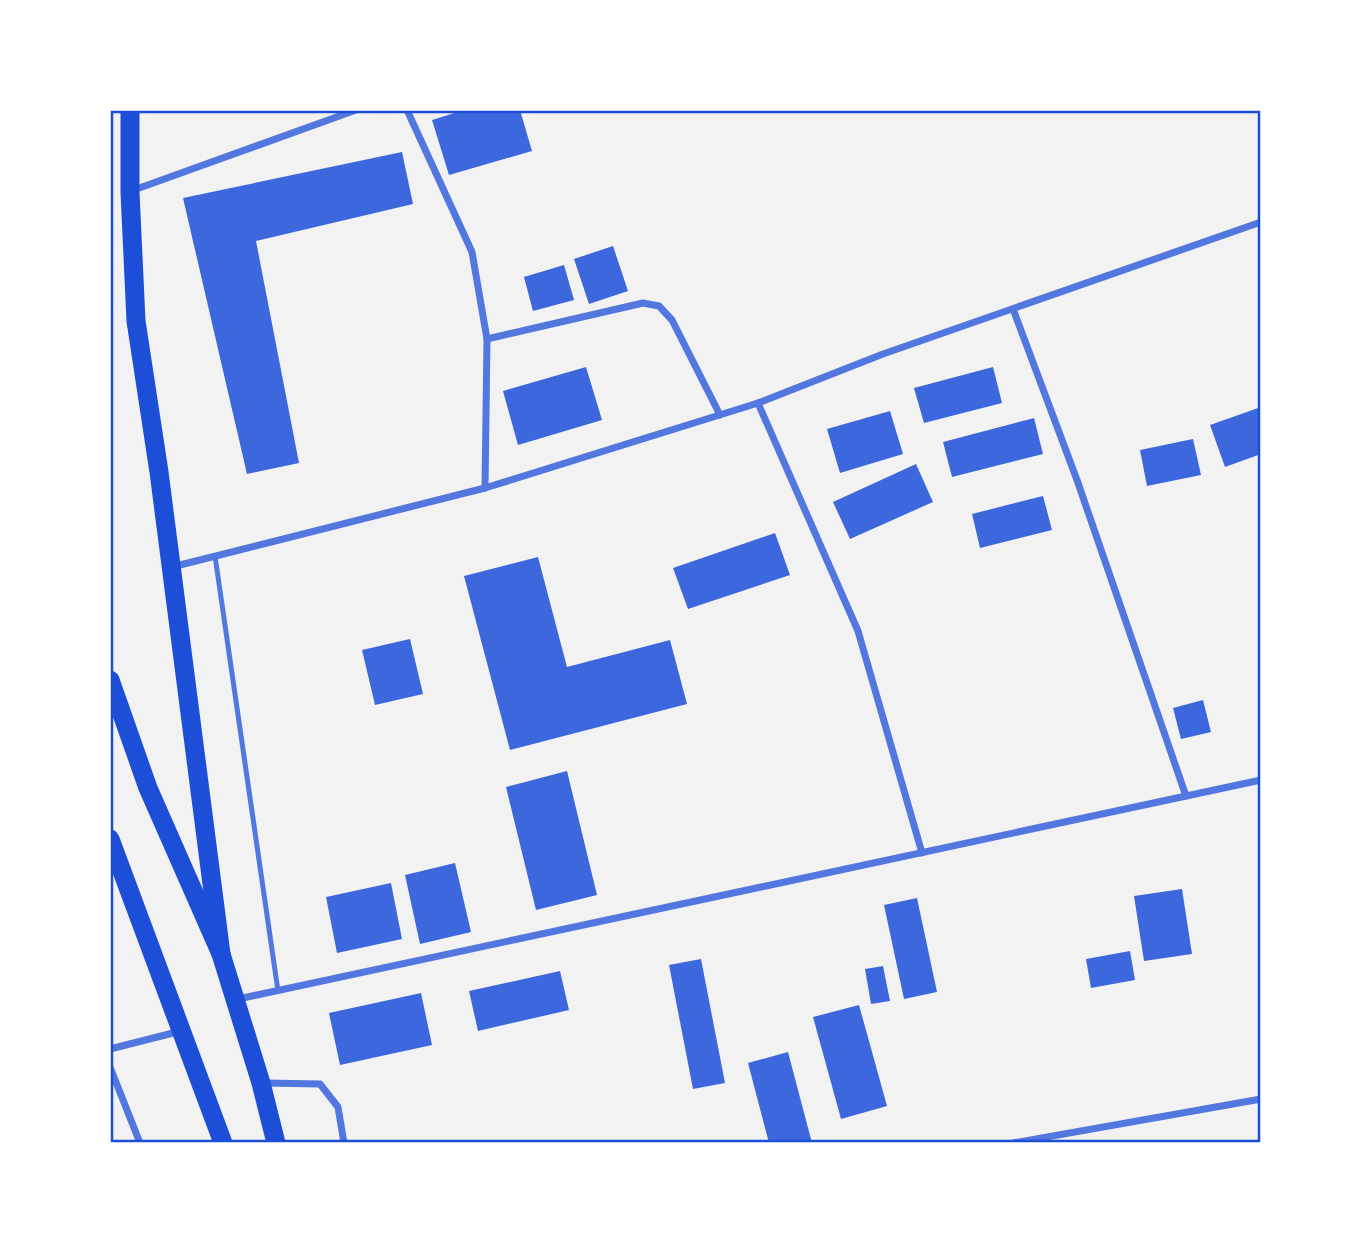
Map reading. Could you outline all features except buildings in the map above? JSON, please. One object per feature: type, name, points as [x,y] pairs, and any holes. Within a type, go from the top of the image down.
[{"type":"highway","points":[[130,110],[130,192],[136,321],[221,954]]},
{"type":"highway","points":[[110,680],[148,788],[221,954],[261,1083],[276,1143]]},
{"type":"highway","points":[[110,839],[223,1143]]},
{"type":"street","points":[[130,192],[356,110]]},
{"type":"street","points":[[407,110],[472,252],[487,339],[485,488]]},
{"type":"street","points":[[171,567],[485,488],[758,403],[883,354],[1261,222]]},
{"type":"street","points":[[487,339],[643,303],[659,306],[671,320],[720,415]]},
{"type":"street","points":[[1013,309],[1077,480],[1186,796]]},
{"type":"street","points":[[758,403],[858,631],[922,853]]},
{"type":"street","points":[[236,1000],[1261,780]]},
{"type":"street","points":[[110,1049],[182,1030]]},
{"type":"street","points":[[110,1067],[140,1143]]},
{"type":"street","points":[[261,1083],[320,1084],[338,1107],[344,1143]]},
{"type":"street","points":[[1013,1143],[1261,1098]]},
{"type":"lane","points":[[215,556],[278,990]]}]
